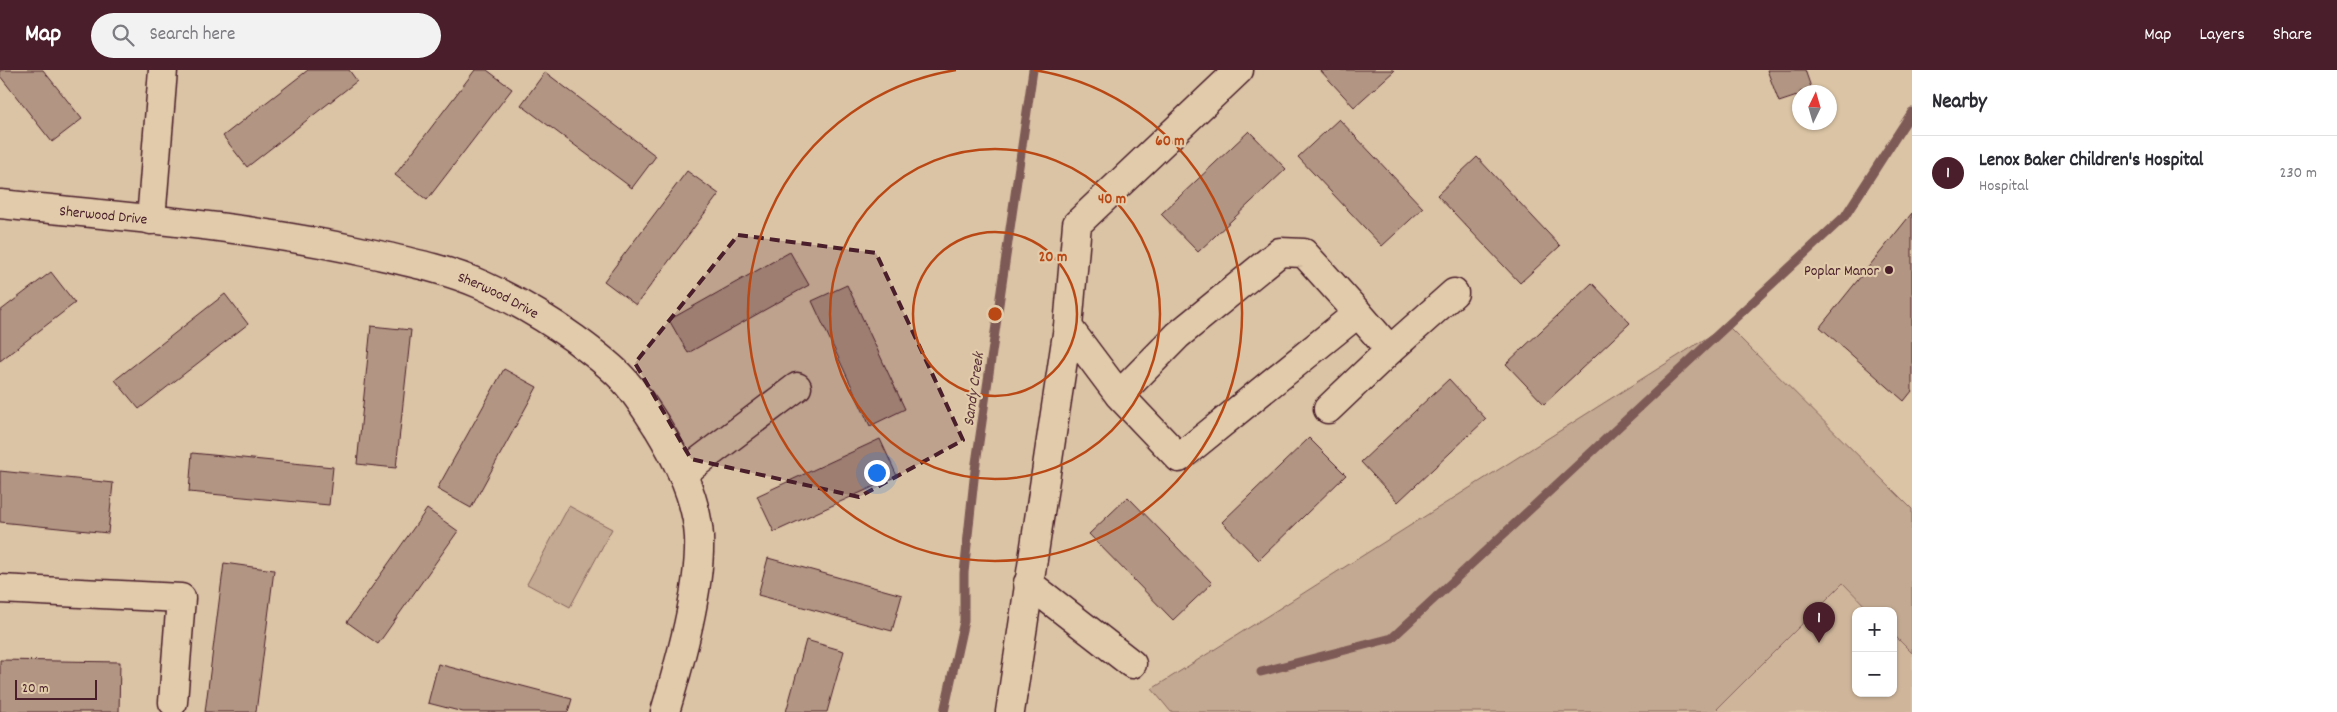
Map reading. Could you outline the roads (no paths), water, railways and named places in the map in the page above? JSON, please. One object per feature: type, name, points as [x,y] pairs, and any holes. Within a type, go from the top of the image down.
[{"type":"street","points":[[150,220],[163,70]]},
{"type":"street","points":[[1010,712],[1068,327],[1077,224],[1239,70]]},
{"type":"street","name":"Sherwood Drive","points":[[0,204],[319,241],[406,261],[480,284],[525,307],[601,358],[623,378],[641,400],[682,474],[694,509],[698,534],[698,562],[693,597],[666,712]]},
{"type":"street","points":[[1119,395],[1178,335],[1280,252],[1304,254],[1390,350]]},
{"type":"street","points":[[1328,409],[1454,293]]},
{"type":"street","points":[[1068,327],[1119,395],[1179,458],[1358,313]]},
{"type":"street","points":[[682,474],[798,387]]},
{"type":"street","points":[[1028,583],[1132,664]]},
{"type":"street","points":[[0,589],[181,598],[174,702]]},
{"type":"waterway","name":"Sandy Creek","points":[[944,712],[964,621],[964,573],[975,470],[1033,70]]},
{"type":"waterway","points":[[1261,672],[1392,638],[1845,216],[1912,112]]},
{"type":"place","name":"Poplar Manor","points":[[1889,270]]},
{"type":"place","name":"Lenox Baker Children's Hospital","points":[[1819,643]]}]
